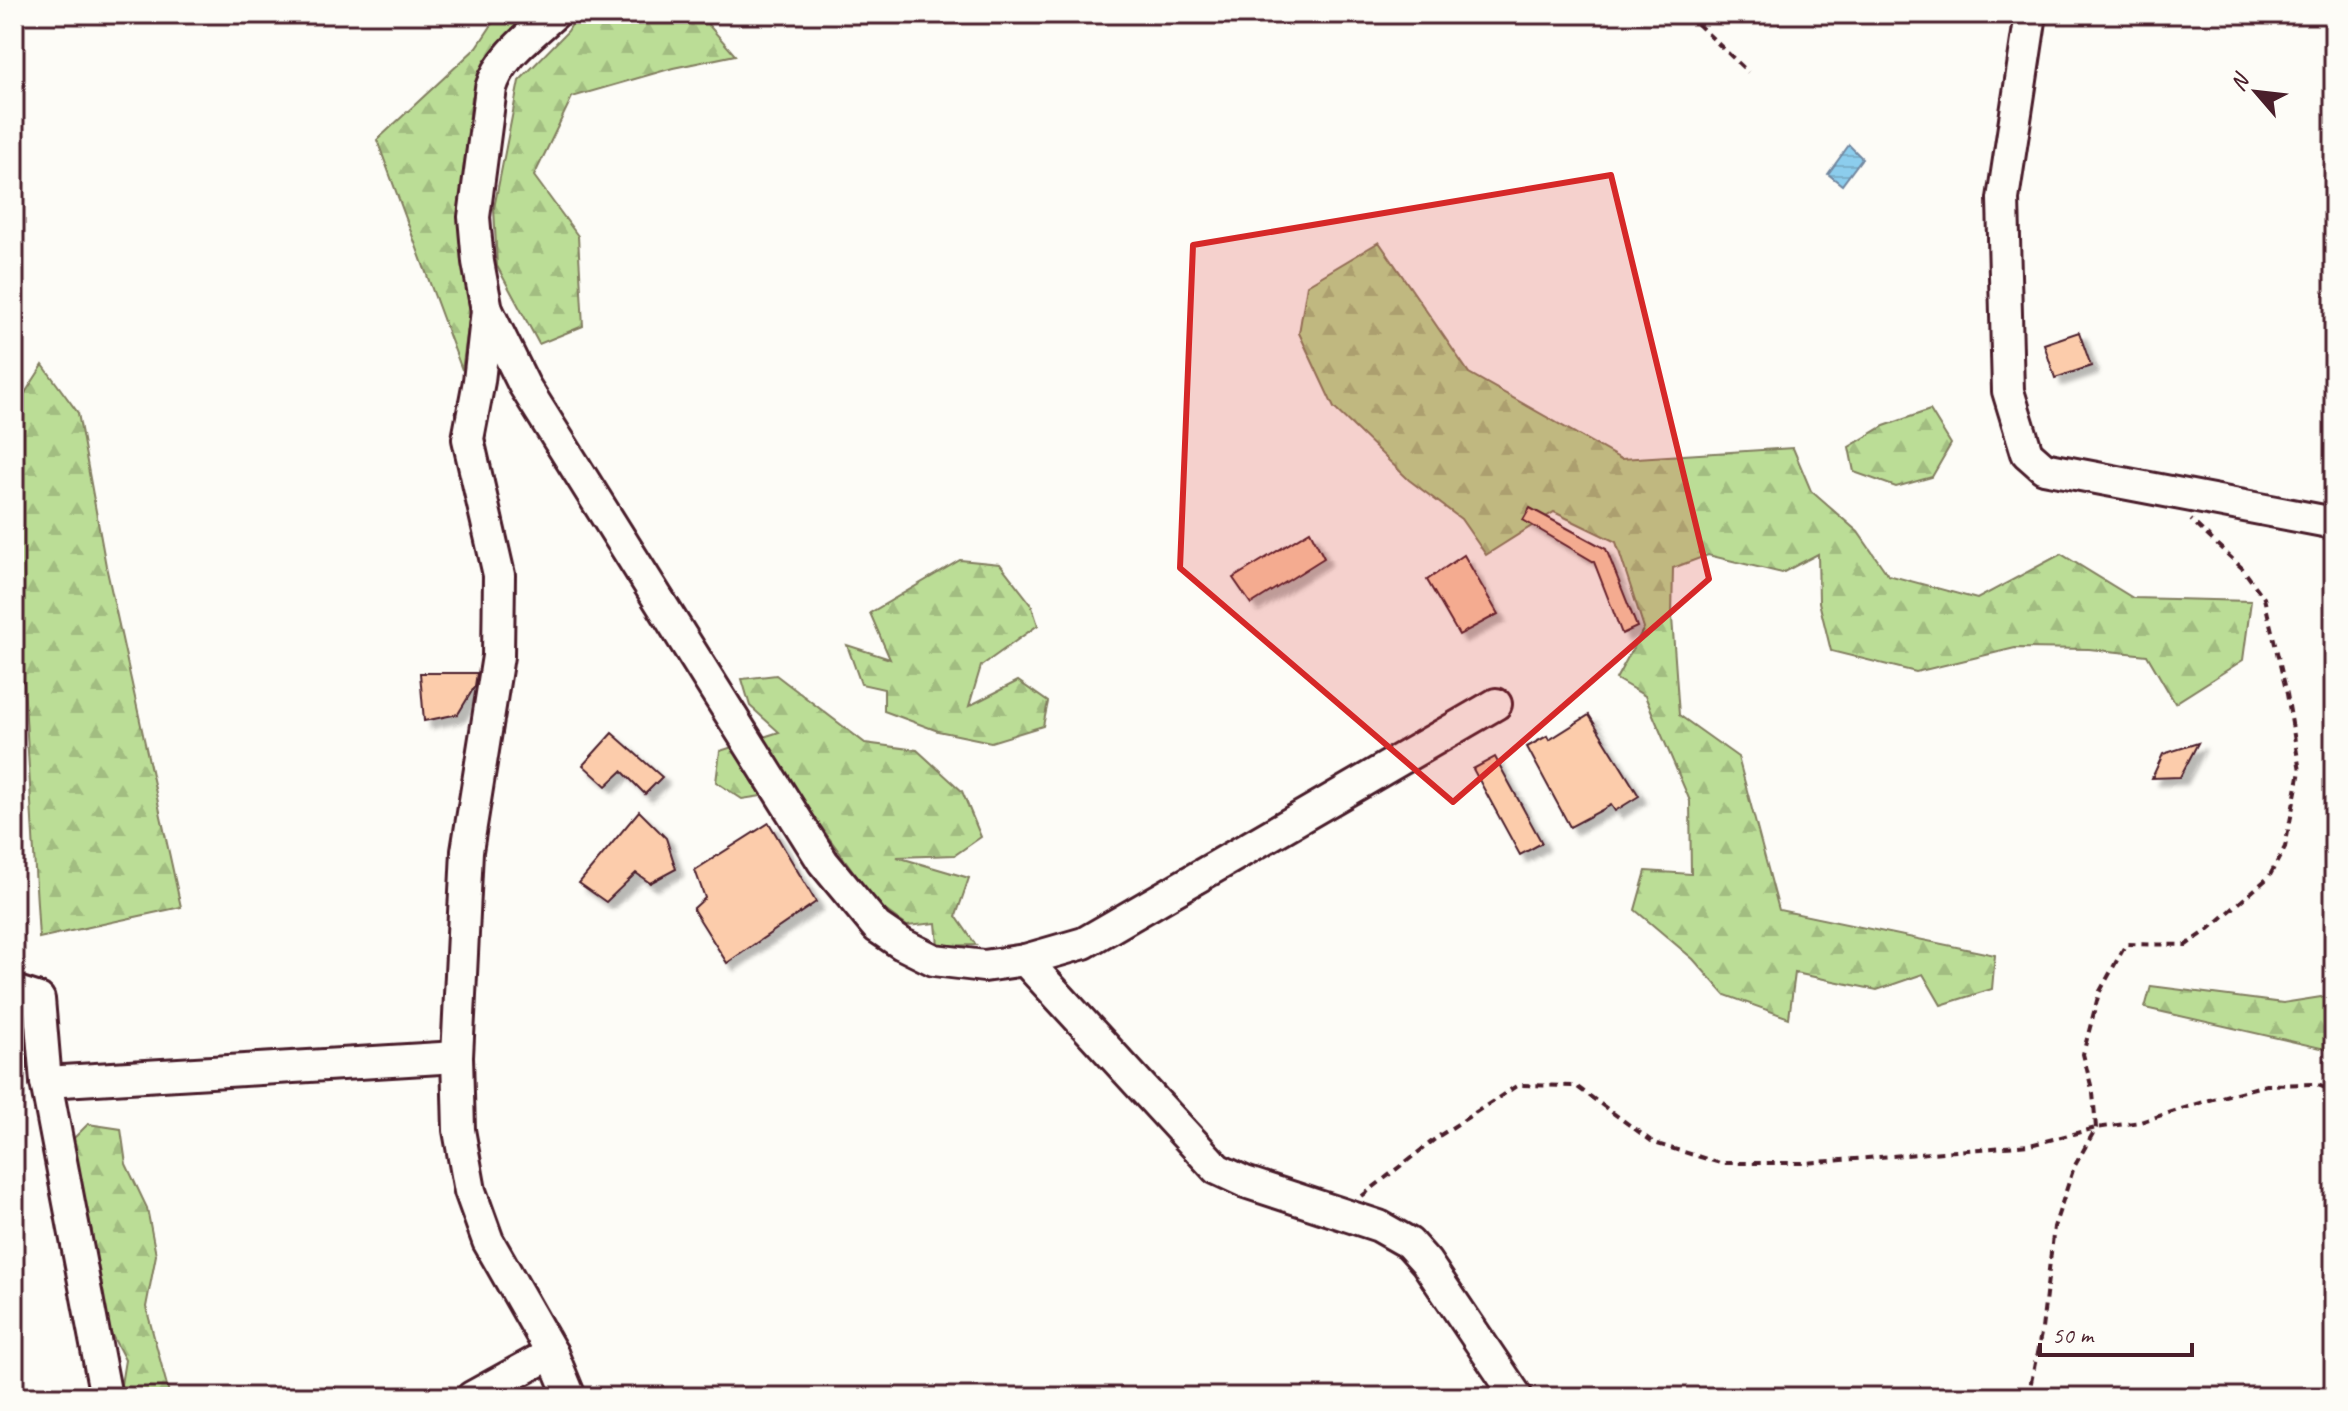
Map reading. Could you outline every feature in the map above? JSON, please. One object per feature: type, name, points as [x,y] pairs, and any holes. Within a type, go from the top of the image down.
[{"type":"street","points":[[554,14],[506,61],[491,88],[474,217],[487,310],[524,385],[823,862],[877,927],[934,960],[984,966],[1025,960],[1084,943],[1496,704]]},
{"type":"street","points":[[2031,14],[2003,199],[2008,391],[2027,453],[2044,468],[2334,523]]},
{"type":"street","points":[[487,310],[479,381],[468,439],[499,575],[498,656],[467,851],[457,1057],[459,1130],[470,1191],[488,1241],[552,1353],[570,1397]]},
{"type":"street","points":[[1025,960],[1217,1169],[1245,1182],[1379,1226],[1409,1243],[1426,1262],[1517,1397]]},
{"type":"street","points":[[14,991],[39,999],[46,1082],[106,1397]]},
{"type":"street","points":[[46,1082],[457,1057]]},
{"type":"street","points":[[472,1397],[552,1353]]},
{"type":"path","points":[[1687,14],[1748,72]]},
{"type":"path","points":[[2028,1397],[2042,1329],[2054,1227],[2074,1167],[2096,1128],[2093,1093],[2083,1054],[2099,993],[2126,944],[2186,945],[2269,877],[2285,847],[2300,771],[2287,694],[2264,598],[2242,568],[2187,518]]},
{"type":"path","points":[[1341,1213],[1439,1136],[1518,1085],[1576,1086],[1654,1143],[1720,1163],[1805,1163],[2030,1145],[2096,1128],[2140,1122],[2266,1085],[2315,1084],[2334,1091]]},
{"type":"highlighted area","points":[[1611,175],[1709,579],[1453,802],[1180,568],[1193,245]]},
{"type":"green space","points":[[499,14],[539,14],[498,49],[472,97],[458,218],[470,314],[462,370],[377,140],[477,47]]},
{"type":"green space","points":[[578,14],[699,14],[735,55],[673,68],[572,97],[534,176],[578,236],[583,326],[539,344],[497,266],[494,208],[519,81],[568,31]]},
{"type":"green space","points":[[1379,242],[1469,373],[1621,459],[1793,448],[1811,491],[1858,532],[1888,575],[1977,599],[2061,554],[2133,598],[2251,601],[2243,660],[2175,703],[2147,655],[2089,649],[2015,648],[1916,672],[1831,651],[1819,602],[1818,554],[1782,573],[1708,555],[1673,568],[1672,617],[1679,715],[1738,757],[1779,910],[1995,955],[1992,989],[1941,1005],[1923,974],[1877,990],[1795,973],[1789,1018],[1725,995],[1693,959],[1635,910],[1646,871],[1691,874],[1690,801],[1645,696],[1616,679],[1644,628],[1616,542],[1554,512],[1486,555],[1461,519],[1409,480],[1334,408],[1299,333],[1307,285]]},
{"type":"green space","points":[[43,365],[78,413],[106,566],[181,907],[39,938],[24,684],[14,659],[14,410]]},
{"type":"green space","points":[[1930,410],[1951,444],[1932,477],[1896,487],[1854,472],[1849,447],[1884,426]]},
{"type":"green space","points":[[960,560],[1000,564],[1031,604],[1038,625],[981,666],[969,706],[1018,681],[1048,702],[1043,726],[991,742],[938,731],[884,711],[884,689],[861,684],[847,645],[890,659],[870,613]]},
{"type":"green space","points":[[776,675],[865,743],[917,750],[962,791],[981,837],[955,855],[897,857],[969,878],[956,916],[976,945],[938,946],[936,923],[907,926],[877,904],[795,791],[742,799],[716,782],[720,751],[779,732],[750,706],[742,679]]},
{"type":"green space","points":[[2151,986],[2283,1003],[2334,995],[2334,1051],[2145,1008]]},
{"type":"green space","points":[[88,1124],[121,1129],[126,1164],[147,1208],[156,1255],[146,1307],[170,1397],[119,1397],[125,1360],[105,1322],[95,1277],[92,1231],[70,1142]]},
{"type":"water","points":[[1849,145],[1862,158],[1842,185],[1828,174]]},
{"type":"building","points":[[2079,332],[2091,366],[2055,378],[2044,344]]},
{"type":"building","points":[[1530,508],[1606,549],[1637,627],[1622,634],[1594,562],[1523,520]]},
{"type":"building","points":[[1310,531],[1324,558],[1251,604],[1233,578]]},
{"type":"building","points":[[1464,555],[1498,614],[1459,635],[1427,580]]},
{"type":"building","points":[[420,673],[477,673],[475,686],[458,714],[424,721]]},
{"type":"building","points":[[1589,715],[1639,796],[1615,811],[1611,805],[1570,827],[1527,747],[1547,736],[1549,740]]},
{"type":"building","points":[[612,733],[662,777],[645,794],[622,771],[606,786],[583,765]]},
{"type":"building","points":[[2198,743],[2180,777],[2152,778],[2163,754]]},
{"type":"building","points":[[1495,757],[1542,843],[1520,855],[1473,769]]},
{"type":"building","points":[[639,811],[666,838],[676,869],[650,883],[636,873],[606,902],[579,883]]},
{"type":"building","points":[[769,823],[816,902],[727,963],[693,909],[705,898],[695,870]]}]
